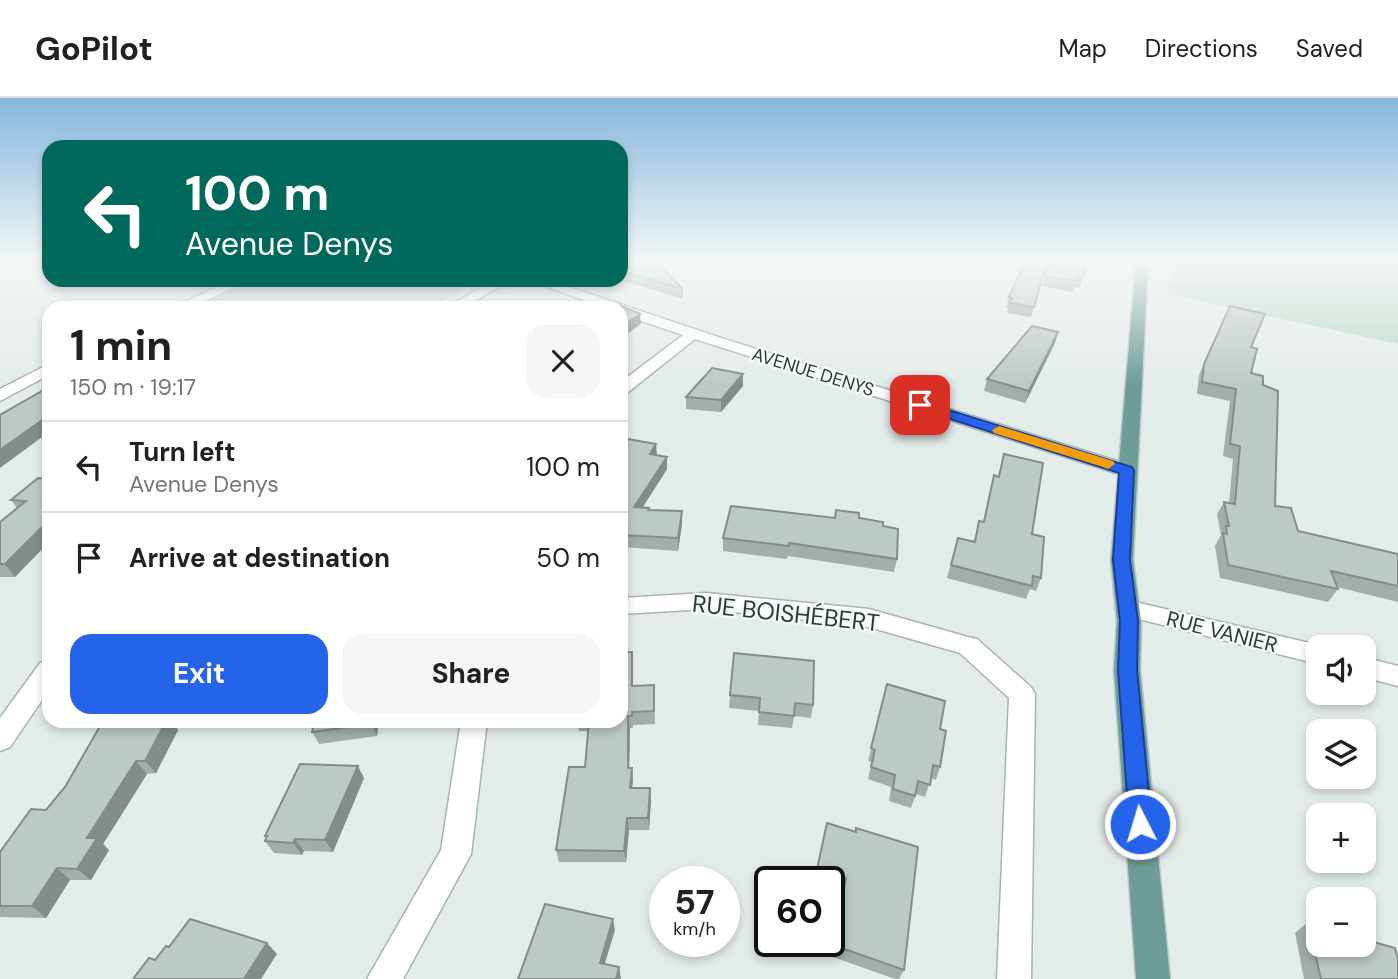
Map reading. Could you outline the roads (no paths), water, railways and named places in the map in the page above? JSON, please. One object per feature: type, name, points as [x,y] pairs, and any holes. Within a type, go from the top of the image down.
[{"type":"main road","points":[[1139,303],[1122,560],[1127,608],[1127,670],[1153,979]]},
{"type":"street","name":"AVENUE DENYS","points":[[628,310],[713,340],[1126,470]]},
{"type":"street","points":[[628,385],[695,332]]},
{"type":"street","points":[[0,396],[42,373]]},
{"type":"street","name":"RUE BOISHÉBERT","points":[[628,606],[706,601],[869,618],[968,646],[1022,694],[1014,979]]},
{"type":"street","name":"RUE VANIER","points":[[1127,608],[1306,652]]},
{"type":"street","points":[[1376,670],[1398,676]]},
{"type":"street","points":[[0,739],[42,680]]},
{"type":"street","points":[[384,979],[456,853],[473,728]]}]
